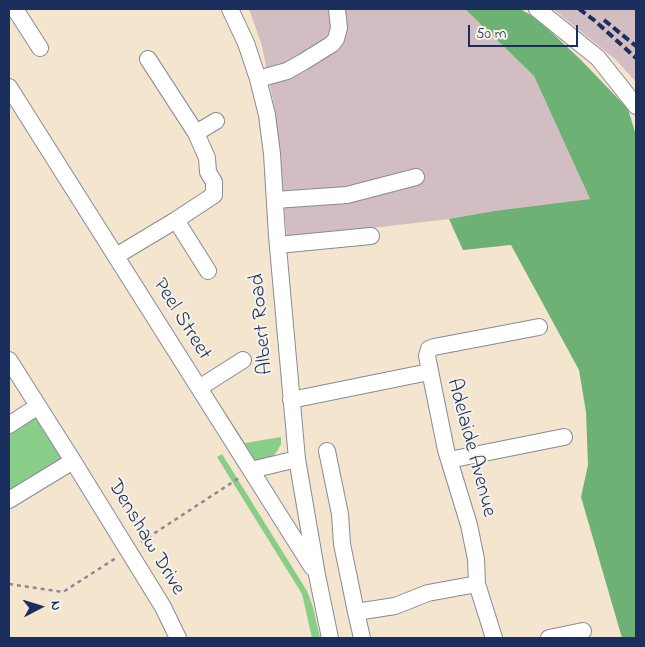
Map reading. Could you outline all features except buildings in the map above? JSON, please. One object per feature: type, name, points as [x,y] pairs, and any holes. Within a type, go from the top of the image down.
[{"type":"street","name":"Albert Road","points":[[230,9],[246,43],[267,115],[272,154],[296,459],[330,638]]},
{"type":"street","points":[[258,79],[286,71],[332,44],[336,39],[339,28],[337,9]]},
{"type":"street","points":[[537,9],[598,58],[636,106]]},
{"type":"street","points":[[17,12],[40,48]]},
{"type":"street","points":[[116,256],[214,195],[214,182],[208,172],[206,158],[196,134],[148,59]]},
{"type":"street","name":"Peel Street","points":[[9,87],[317,574]]},
{"type":"street","points":[[196,134],[216,121]]},
{"type":"street","points":[[275,200],[347,195],[416,177]]},
{"type":"street","points":[[176,220],[208,271]]},
{"type":"street","points":[[278,245],[371,236]]},
{"type":"street","points":[[431,376],[427,356],[429,349],[539,326]]},
{"type":"street","name":"Denshaw Drive","points":[[9,360],[163,607],[178,638]]},
{"type":"street","points":[[199,388],[243,360]]},
{"type":"street","name":"Adelaide Avenue","points":[[291,400],[424,373],[431,376],[446,450],[469,525],[476,559],[477,584],[494,638]]},
{"type":"street","points":[[9,424],[38,406]]},
{"type":"street","points":[[449,460],[564,436]]},
{"type":"street","points":[[327,451],[340,514],[342,544],[362,638]]},
{"type":"street","points":[[251,470],[296,459]]},
{"type":"street","points":[[9,500],[73,461]]},
{"type":"street","points":[[356,612],[395,606],[428,593],[477,584]]},
{"type":"street","points":[[549,638],[583,631]]},
{"type":"path","points":[[9,584],[64,592],[251,470]]},
{"type":"shaded area","points":[[249,9],[465,9],[534,76],[590,199],[449,219],[287,238],[275,110],[262,46]]},
{"type":"shaded area","points":[[553,9],[636,9],[636,82],[615,59]]},
{"type":"green space","points":[[465,9],[520,9],[536,18],[581,60],[628,109],[636,135],[636,638],[622,638],[581,497],[588,465],[586,412],[579,370],[511,245],[463,250],[449,219],[590,199],[534,76]]},
{"type":"green space","points":[[38,406],[73,461],[9,500],[9,425]]},
{"type":"green space","points":[[221,406],[245,443],[281,437],[281,444],[274,455],[268,459],[261,460],[249,457],[216,409]]},
{"type":"green space","points":[[222,454],[307,591],[313,607],[320,638],[312,638],[302,594],[217,457]]},
{"type":"railway","points":[[579,9],[636,58]]},
{"type":"railway","points":[[604,20],[636,46]]}]
